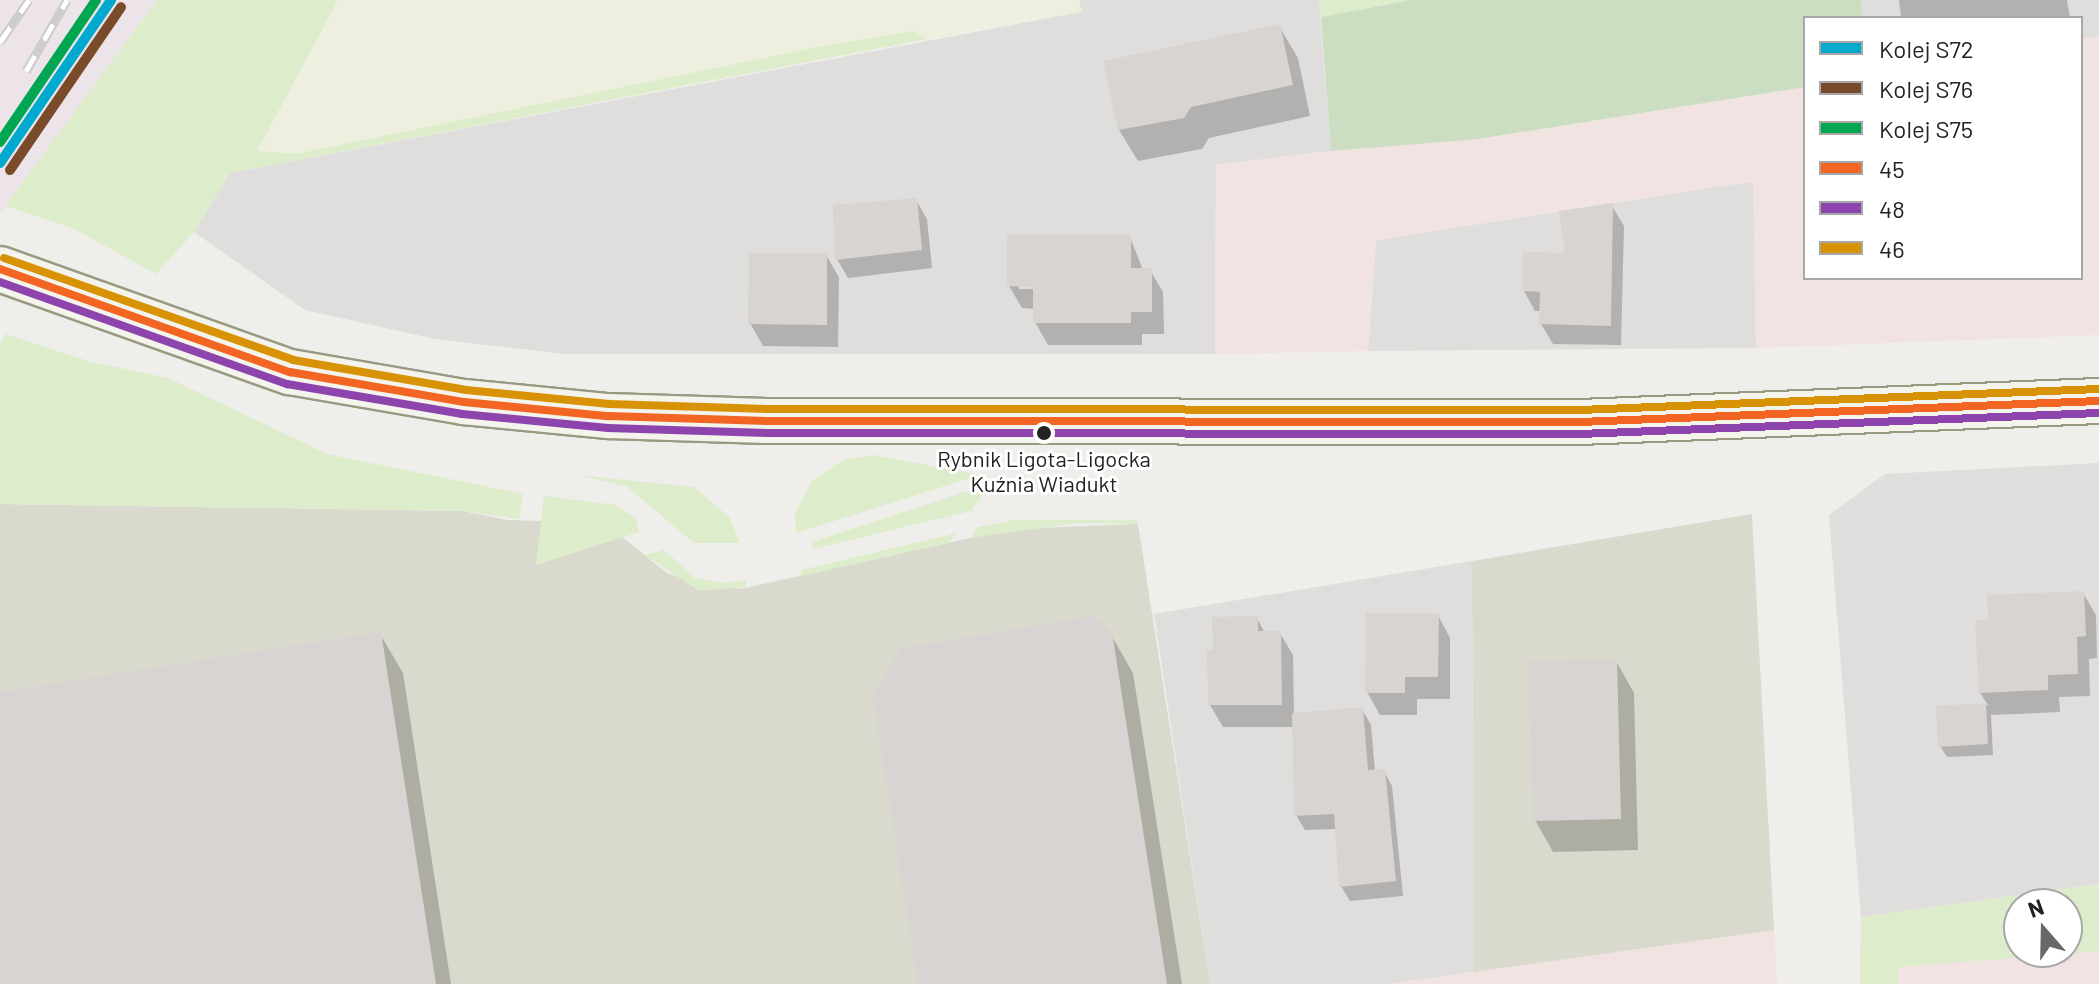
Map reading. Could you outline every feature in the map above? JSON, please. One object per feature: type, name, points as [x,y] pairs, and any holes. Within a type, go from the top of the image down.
[{"type":"main road","points":[[0,269],[47,284],[157,329],[290,372],[476,404],[608,416],[767,421],[1580,422],[2099,401]]},
{"type":"shaded area","points":[[0,0],[157,0],[0,214]]},
{"type":"shaded area","points":[[1079,0],[1319,0],[1331,151],[1216,165],[1215,354],[565,354],[435,339],[305,310],[194,232],[230,173],[1081,12]]},
{"type":"shaded area","points":[[1861,0],[2099,0],[2099,36],[2083,39],[2083,16],[1862,16]]},
{"type":"shaded area","points":[[2099,36],[2099,335],[1756,348],[1753,181],[1376,240],[1368,351],[1215,354],[1216,165],[1410,141],[1478,139],[1803,87],[1803,280],[2083,280],[2083,39]]},
{"type":"shaded area","points":[[1754,181],[1756,348],[1368,351],[1376,240]]},
{"type":"shaded area","points":[[2099,463],[2099,884],[2070,888],[2003,888],[2003,897],[1861,917],[1829,515],[1885,474]]},
{"type":"shaded area","points":[[0,504],[462,511],[508,520],[605,523],[668,574],[740,589],[1011,529],[1138,524],[1210,984],[0,984]]},
{"type":"shaded area","points":[[1752,514],[1774,930],[1474,972],[1472,561]]},
{"type":"shaded area","points":[[1472,561],[1474,972],[1390,984],[1210,984],[1154,614]]},
{"type":"shaded area","points":[[2099,884],[2099,984],[1860,984],[1861,917],[2003,897],[2003,968],[2083,968],[2083,888],[2070,888]]},
{"type":"shaded area","points":[[1774,930],[1777,984],[1390,984],[1474,972]]},
{"type":"green space","points":[[157,0],[338,0],[257,151],[295,154],[828,45],[914,31],[927,39],[230,173],[194,232],[156,274],[72,228],[5,206]]},
{"type":"green space","points":[[338,0],[1079,0],[1082,12],[927,39],[913,31],[295,154],[257,152]]},
{"type":"green space","points":[[1319,0],[1412,0],[1321,17]]},
{"type":"green space","points":[[1412,0],[1861,0],[1862,16],[1803,16],[1803,87],[1478,139],[1331,151],[1321,17]]},
{"type":"green space","points":[[6,334],[88,361],[168,378],[327,454],[523,494],[519,519],[462,511],[0,504],[0,345]]},
{"type":"green space","points":[[874,455],[980,475],[796,533],[795,513],[812,481],[843,460]]},
{"type":"green space","points":[[577,475],[694,487],[730,518],[740,543],[694,543],[626,486]]},
{"type":"green space","points":[[965,492],[983,494],[971,511],[813,549],[812,542]]},
{"type":"green space","points":[[544,496],[616,505],[636,519],[639,532],[536,565]]},
{"type":"green space","points":[[1014,520],[1137,520],[1138,524],[1078,523],[970,538],[978,527]]},
{"type":"green space","points":[[957,533],[948,543],[802,576],[801,570]]},
{"type":"green space","points":[[664,550],[695,578],[721,583],[746,580],[746,587],[699,591],[645,555]]},
{"type":"green space","points":[[2099,884],[2099,951],[2083,952],[2083,888],[2070,888]]},
{"type":"green space","points":[[2003,897],[2003,959],[1898,967],[1898,984],[1860,984],[1861,917]]},
{"type":"building","points":[[1280,24],[1293,85],[1191,107],[1184,118],[1118,130],[1103,61]]},
{"type":"building","points":[[917,198],[922,250],[835,260],[833,205]]},
{"type":"building","points":[[1613,203],[1611,326],[1539,324],[1540,292],[1522,291],[1523,252],[1565,253],[1559,211]]},
{"type":"building","points":[[1007,235],[1131,235],[1131,268],[1152,268],[1152,312],[1131,312],[1131,323],[1033,323],[1033,287],[1007,286]]},
{"type":"building","points":[[749,253],[827,253],[827,325],[748,324]]},
{"type":"building","points":[[2084,591],[2086,636],[2077,637],[2078,674],[2048,675],[2048,690],[1979,693],[1975,620],[1988,619],[1987,595]]},
{"type":"building","points":[[1366,613],[1439,613],[1438,677],[1405,677],[1405,693],[1365,693]]},
{"type":"building","points":[[1094,616],[1112,632],[1167,984],[918,984],[873,696],[900,649]]},
{"type":"building","points":[[1258,616],[1258,631],[1281,631],[1282,705],[1208,705],[1207,650],[1213,650],[1212,617]]},
{"type":"building","points":[[381,632],[436,984],[0,984],[0,692]]},
{"type":"building","points":[[1617,659],[1621,819],[1533,821],[1528,661]]},
{"type":"building","points":[[1986,703],[1988,744],[1938,747],[1936,706]]},
{"type":"building","points":[[1363,707],[1368,770],[1385,769],[1396,881],[1339,887],[1334,814],[1294,816],[1292,713]]},
{"type":"railway","points":[[0,42],[29,0]]},
{"type":"railway","points":[[26,71],[67,0]]},
{"type":"rail line","name":"S75","points":[[0,142],[96,0]]},
{"type":"rail line","name":"S72","points":[[0,163],[111,0]]},
{"type":"rail line","name":"S76","points":[[10,170],[121,7]]},
{"type":"transit line","name":"46","points":[[4,258],[293,360],[466,390],[609,404],[767,409],[1580,410],[2099,389]]},
{"type":"transit line","name":"45","points":[[0,269],[290,372],[464,402],[608,416],[767,421],[1580,422],[2099,401]]},
{"type":"transit line","name":"48","points":[[0,282],[287,384],[462,414],[608,428],[767,433],[1580,434],[2099,413]]},
{"type":"place","name":"Rybnik Ligota-Ligocka Kuźnia Wiadukt","points":[[1044,433]]}]
